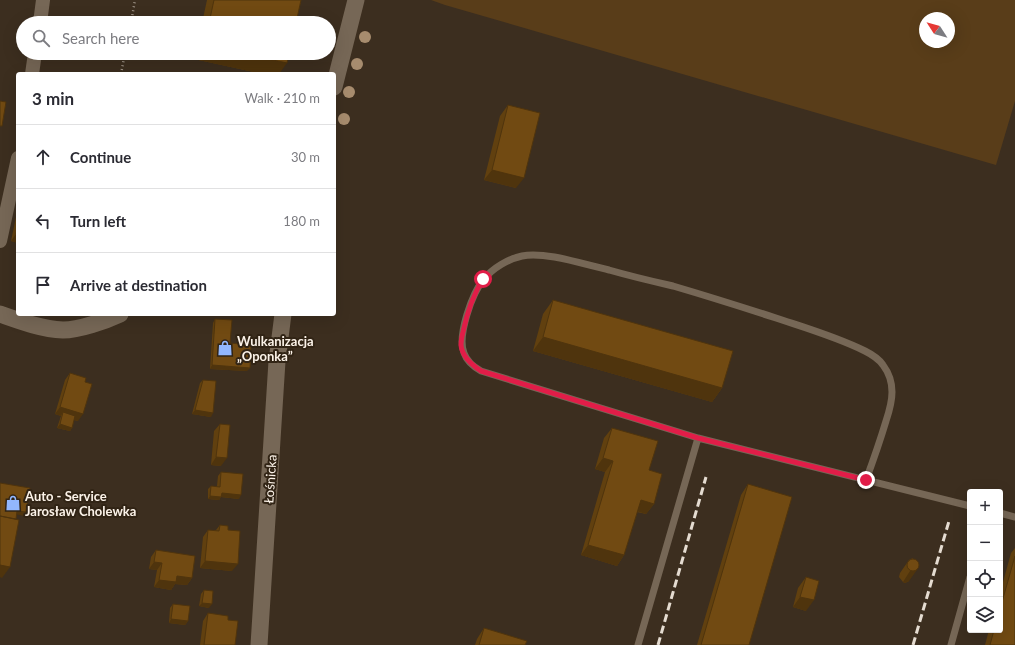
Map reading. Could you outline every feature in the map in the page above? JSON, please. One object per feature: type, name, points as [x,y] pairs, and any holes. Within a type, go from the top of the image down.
[{"type":"street","points":[[41,16],[44,0]]},
{"type":"street","points":[[336,79],[356,0]]},
{"type":"street","points":[[32,72],[34,60]]},
{"type":"street","points":[[0,241],[16,167]]},
{"type":"street","points":[[0,314],[26,323],[51,329],[65,330],[86,326],[115,316]]},
{"type":"street","name":"Łośnicka","points":[[259,645],[277,362],[283,316]]},
{"type":"lane","points":[[866,480],[891,404],[892,394],[892,383],[883,365],[875,357],[866,352],[813,330],[746,308],[674,287],[560,258],[533,255],[522,256],[511,260],[490,272],[483,279],[478,288],[465,321],[461,345],[472,366],[481,371],[698,438],[866,480],[967,505]]},
{"type":"lane","points":[[638,645],[698,438]]},
{"type":"lane","points":[[1003,514],[1015,517]]},
{"type":"lane","points":[[951,645],[967,588]]},
{"type":"path","points":[[133,16],[136,0]]},
{"type":"path","points":[[121,72],[124,60]]},
{"type":"shaded area","points":[[431,0],[1015,0],[1015,101],[996,165]]},
{"type":"building","points":[[214,0],[301,0],[298,16],[211,16]]},
{"type":"building","points":[[273,60],[288,60],[287,63]]},
{"type":"building","points":[[0,101],[6,102],[2,126],[0,126]]},
{"type":"building","points":[[508,105],[540,113],[524,178],[492,170]]},
{"type":"building","points":[[553,300],[733,351],[722,388],[543,337]]},
{"type":"building","name":"Wulkanizacja „Oponka”","points":[[215,319],[232,320],[230,343],[251,345],[250,368],[212,365]]},
{"type":"building","points":[[70,373],[86,378],[85,382],[92,384],[83,414],[60,407]]},
{"type":"building","points":[[203,380],[216,381],[213,413],[195,410]]},
{"type":"building","points":[[63,412],[75,416],[72,428],[60,424]]},
{"type":"building","points":[[220,424],[230,425],[227,458],[216,457]]},
{"type":"building","points":[[612,428],[658,441],[649,470],[662,474],[654,504],[641,500],[624,555],[588,545],[613,461],[603,458]]},
{"type":"building","points":[[221,472],[243,474],[241,495],[222,493],[221,497],[210,496],[211,486],[220,487]]},
{"type":"building","name":"Auto - Service Jarosław Cholewka","points":[[0,483],[30,488],[26,512],[17,511],[16,519],[0,516]]},
{"type":"building","points":[[748,484],[792,497],[749,645],[701,645]]},
{"type":"building","points":[[0,516],[19,520],[10,567],[0,565]]},
{"type":"building","points":[[220,525],[228,526],[228,530],[240,531],[238,564],[205,561],[208,530],[219,531]]},
{"type":"building","points":[[156,550],[195,556],[192,578],[177,576],[176,582],[159,580],[162,563],[154,562]]},
{"type":"building","points":[[1015,556],[1015,645],[990,645],[993,633],[1003,633],[1003,598]]},
{"type":"building","points":[[915,559],[918,560],[918,570],[911,571],[908,570],[907,563],[908,560]]},
{"type":"building","points":[[806,577],[819,581],[814,600],[800,597]]},
{"type":"building","points":[[204,590],[213,591],[212,604],[202,603]]},
{"type":"building","points":[[173,604],[190,606],[188,621],[171,619]]},
{"type":"building","points":[[208,613],[228,616],[228,620],[238,621],[235,645],[204,645]]},
{"type":"building","points":[[484,628],[527,641],[525,645],[479,645]]},
{"type":"railway","points":[[658,645],[706,477]]},
{"type":"railway","points":[[913,645],[949,521]]},
{"type":"place","name":"Wulkanizacja „Oponka”","points":[[225,348]]},
{"type":"place","name":"Auto - Service Jarosław Cholewka","points":[[13,503]]},
{"type":"route","points":[[483,279],[472,301],[465,321],[461,345],[472,366],[481,371],[698,438],[866,480]]}]
